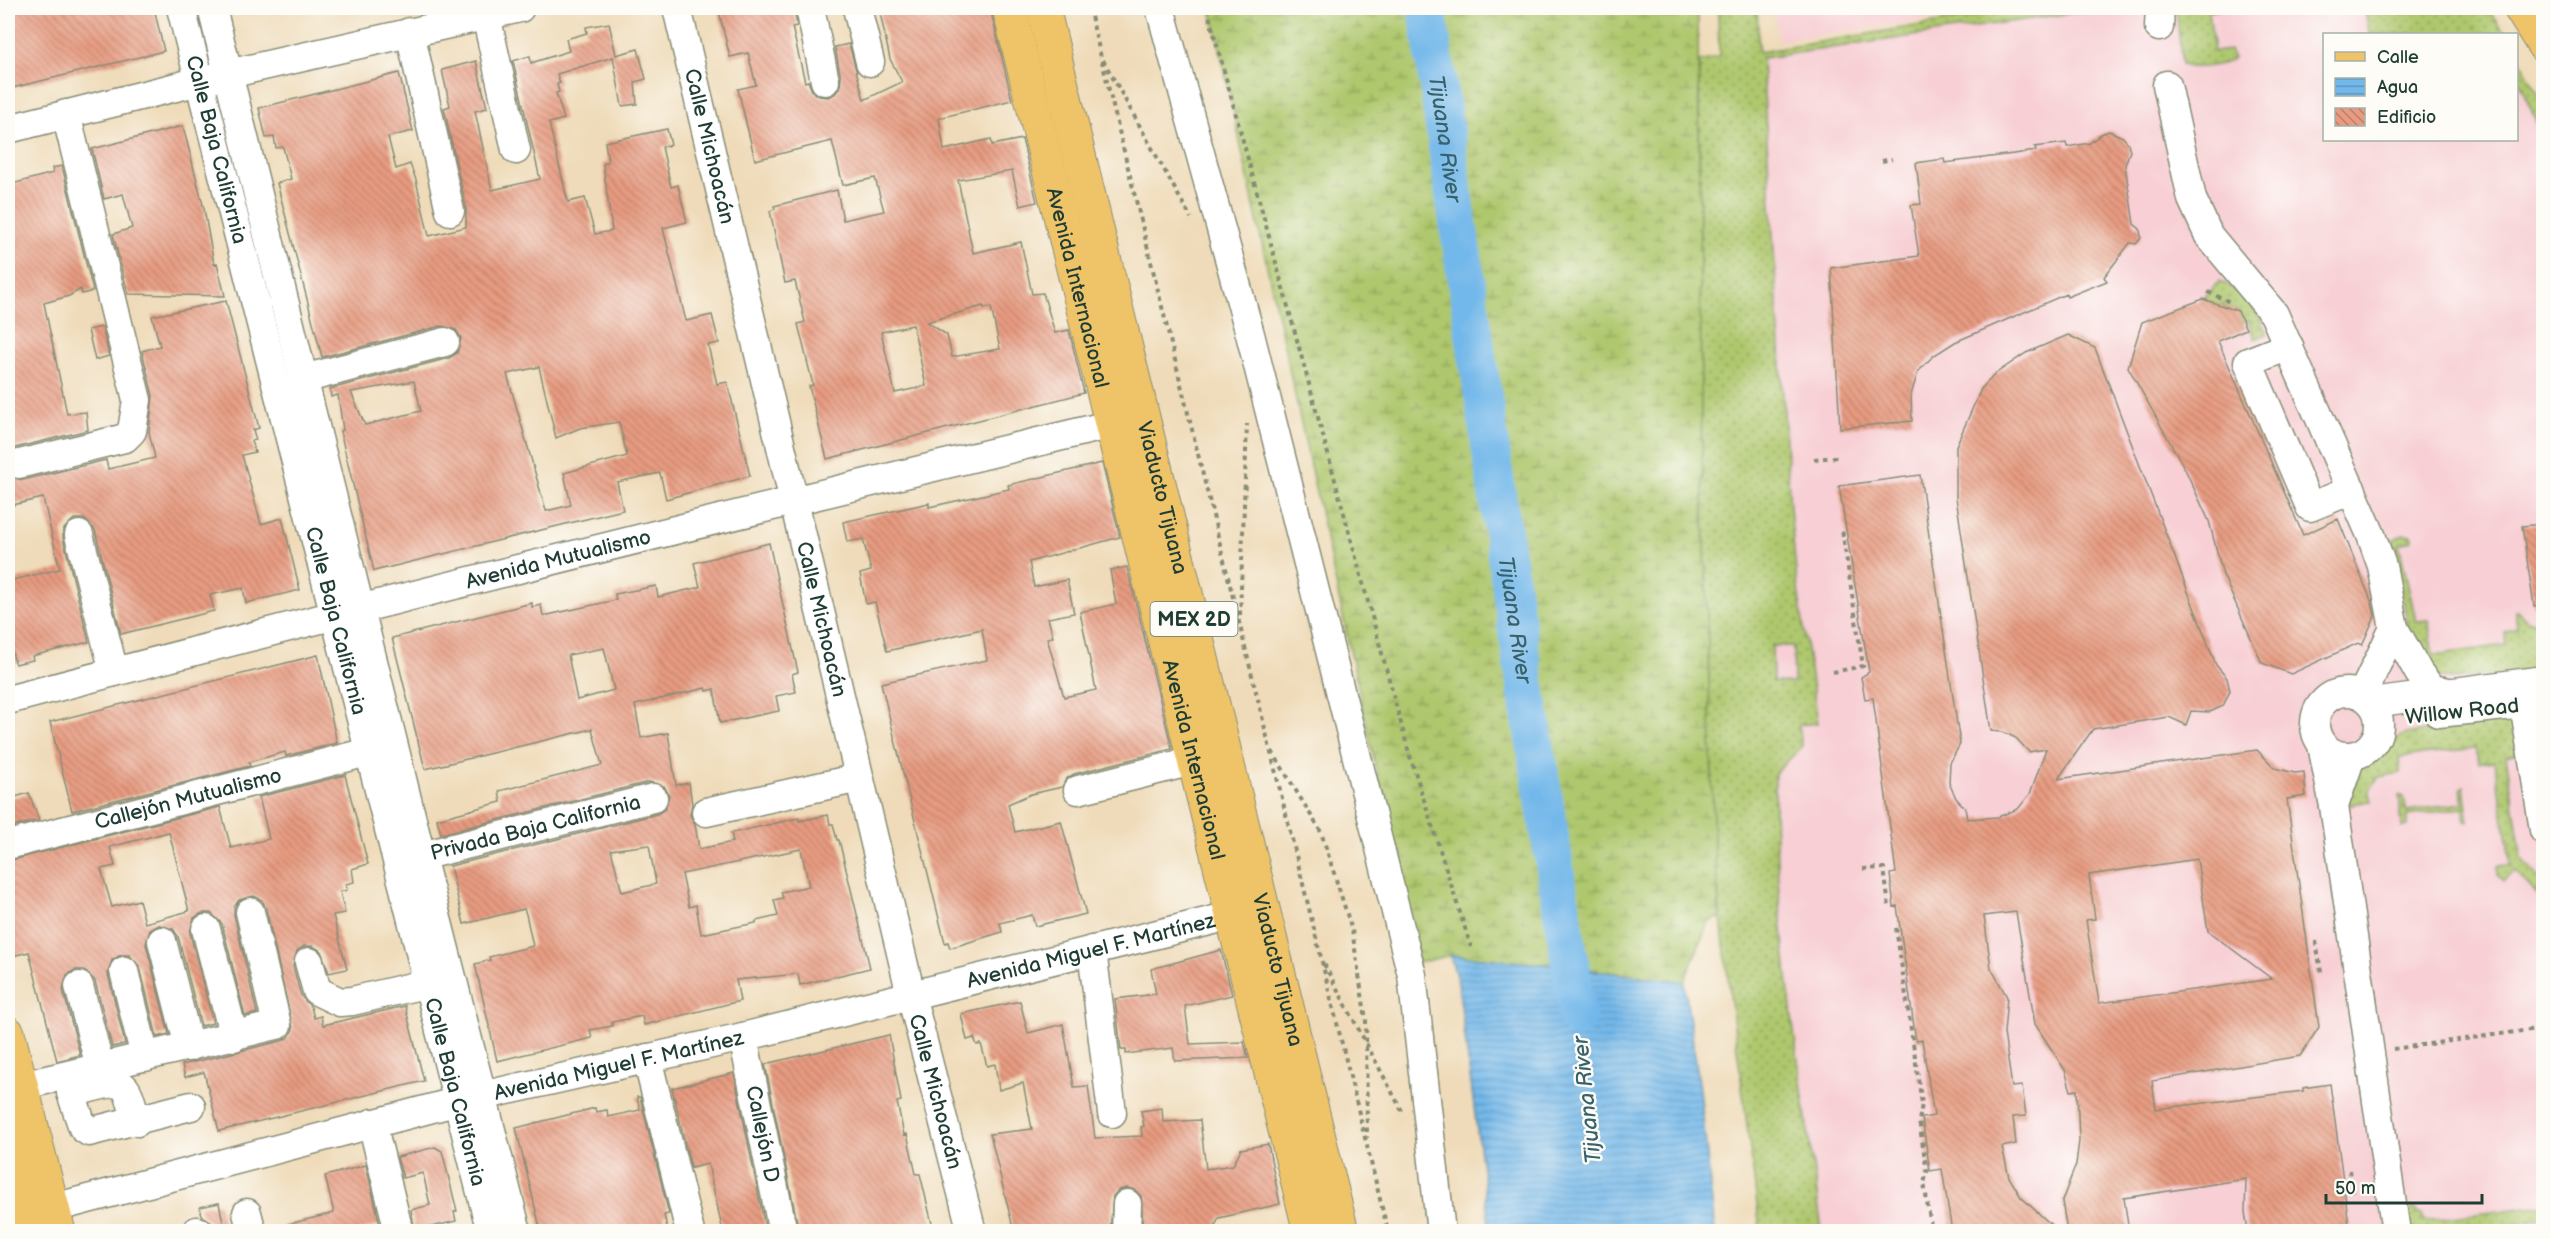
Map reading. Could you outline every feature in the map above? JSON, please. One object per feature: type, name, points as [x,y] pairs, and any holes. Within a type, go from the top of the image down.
[{"type":"main road","name":"Avenida Internacional","points":[[1009,8],[1113,424],[1230,916],[1310,1232]]},
{"type":"main road","name":"Avenida Internacional","points":[[1025,8],[1322,1232]]},
{"type":"main road","name":"Viaducto Tijuana","points":[[1033,8],[1330,1232]]},
{"type":"main road","name":"Viaducto Tijuana","points":[[1043,8],[1342,1232]]},
{"type":"main road","name":"Avenida Internacional","points":[[1052,8],[1350,1232]]},
{"type":"main road","points":[[8,1033],[24,1096],[35,1221]]},
{"type":"main road","points":[[8,1144],[35,1221]]},
{"type":"street","name":"Calle Baja California","points":[[181,8],[199,81],[347,611],[421,856],[440,980]]},
{"type":"street","name":"Calle Baja California","points":[[212,8],[303,379],[347,611],[368,752],[440,980],[470,1099],[516,1232]]},
{"type":"street","points":[[8,129],[228,74],[516,8]]},
{"type":"street","name":"Calle Michoacán","points":[[677,8],[911,995],[972,1232]]},
{"type":"street","points":[[810,8],[825,81]]},
{"type":"street","points":[[857,8],[870,62]]},
{"type":"street","points":[[1160,8],[1250,334],[1412,975],[1441,1232]]},
{"type":"street","points":[[486,15],[516,150]]},
{"type":"street","points":[[410,33],[450,211]]},
{"type":"street","points":[[2167,85],[2178,143],[2196,207],[2209,236],[2274,314],[2352,490],[2382,566],[2394,628],[2419,673],[2432,689],[2450,692],[2533,692],[2544,830]]},
{"type":"street","points":[[19,464],[124,438],[132,430],[137,400],[66,114]]},
{"type":"street","points":[[303,379],[445,342]]},
{"type":"street","points":[[2289,346],[2248,362],[2310,507],[2352,490]]},
{"type":"street","name":"Avenida Mutualismo","points":[[8,700],[347,611],[794,500],[1113,424]]},
{"type":"street","points":[[79,535],[114,672]]},
{"type":"street","points":[[2322,745],[2340,756],[2351,757],[2367,751],[2378,736],[2372,706],[2394,628]]},
{"type":"street","points":[[2396,1232],[2334,806],[2322,745],[2316,736],[2314,724],[2317,711],[2325,700],[2341,692],[2372,706],[2450,692]]},
{"type":"street","name":"Willow Road","points":[[2372,706],[2533,692]]},
{"type":"street","name":"Callejón Mutualismo","points":[[8,845],[368,752]]},
{"type":"street","points":[[2334,806],[2351,757]]},
{"type":"street","points":[[1078,790],[1193,761]]},
{"type":"street","points":[[706,812],[859,778]]},
{"type":"street","name":"Privada Baja California","points":[[421,856],[653,798]]},
{"type":"street","points":[[24,1096],[100,1067],[277,1025],[250,912]]},
{"type":"street","name":"Avenida Miguel F. Martínez","points":[[35,1221],[372,1123],[743,1036],[1230,916]]},
{"type":"street","points":[[206,929],[234,1037]]},
{"type":"street","points":[[162,941],[189,1047]]},
{"type":"street","points":[[1092,950],[1112,1113]]},
{"type":"street","points":[[309,962],[317,991],[340,1002],[440,980]]},
{"type":"street","points":[[124,971],[145,1057]]},
{"type":"street","points":[[79,986],[100,1067]]},
{"type":"street","name":"Callejón D","points":[[743,1036],[783,1232]]},
{"type":"street","points":[[647,1058],[690,1232]]},
{"type":"street","points":[[24,1096],[71,1093],[115,1082],[123,1084],[128,1089],[137,1122]]},
{"type":"street","points":[[71,1093],[82,1128],[89,1132],[137,1122],[191,1106]]},
{"type":"street","name":"Calle Baja California","points":[[470,1099],[491,1232]]},
{"type":"street","points":[[372,1123],[399,1232]]},
{"type":"street","points":[[1126,1232],[1127,1204]]},
{"type":"path","points":[[1089,8],[1388,1232]]},
{"type":"path","points":[[1207,8],[1409,753],[1471,947]]},
{"type":"path","points":[[1100,55],[1192,220]]},
{"type":"path","points":[[1882,161],[1892,159]]},
{"type":"path","points":[[1239,622],[1247,414]]},
{"type":"path","points":[[1814,459],[1837,457]]},
{"type":"path","points":[[1833,672],[1863,666],[1842,529]]},
{"type":"path","points":[[1270,748],[1321,832],[1352,930],[1366,1020],[1366,1145]]},
{"type":"path","points":[[1863,869],[1884,868],[1889,908]]},
{"type":"path","points":[[1896,928],[1922,1104],[1919,1121],[1927,1173],[1924,1183],[1931,1226]]},
{"type":"path","points":[[2316,941],[2321,972]]},
{"type":"path","points":[[1321,958],[1406,1119]]},
{"type":"path","points":[[2370,1053],[2544,1028]]},
{"type":"path","points":[[2350,1170],[2353,1196]]},
{"type":"shaded area","points":[[1774,8],[2013,8],[1778,41]]},
{"type":"shaded area","points":[[2023,8],[2487,8],[2505,33],[2323,33],[2323,141],[2518,141],[2518,55],[2543,102],[2543,1231],[1822,1231],[1782,931],[1776,839],[1759,52]]},
{"type":"green space","points":[[1211,8],[1698,8],[1701,418],[1714,849],[1720,918],[1709,921],[1684,982],[1553,965],[1451,955],[1418,963]]},
{"type":"green space","points":[[1718,8],[1757,8],[1759,52],[2023,8],[2105,8],[1763,58],[1762,61],[1790,507],[1797,582],[1818,723],[1799,725],[1802,747],[1775,773],[1776,831],[1790,1003],[1822,1231],[1760,1231],[1714,849],[1701,418],[1699,62],[1719,57]],"holes":[[[1772,646],[1793,646],[1794,683],[1773,682]]]},
{"type":"green space","points":[[2176,8],[2224,8],[2209,11],[2214,52],[2230,50],[2234,58],[2209,66],[2182,65]]},
{"type":"green space","points":[[2364,8],[2487,8],[2505,33],[2370,33]]},
{"type":"green space","points":[[2518,57],[2543,102],[2543,137],[2518,79]]},
{"type":"green space","points":[[2219,281],[2236,290],[2249,302],[2259,316],[2267,334],[2255,339],[2249,320],[2243,322],[2238,311],[2203,299]]},
{"type":"green space","points":[[2403,534],[2412,535],[2412,540],[2399,545],[2416,621],[2428,620],[2434,655],[2506,645],[2505,632],[2517,628],[2515,610],[2517,610],[2527,620],[2543,624],[2543,670],[2452,679],[2438,677],[2409,636],[2403,599],[2385,545]]},
{"type":"green space","points":[[2509,719],[2513,721],[2519,753],[2506,756],[2522,859],[2543,883],[2543,901],[2515,871],[2503,881],[2498,876],[2498,866],[2511,865],[2494,761],[2479,763],[2476,748],[2399,757],[2400,773],[2378,777],[2369,791],[2371,801],[2346,805],[2360,770],[2374,754],[2393,740],[2406,734]]},
{"type":"green space","points":[[2464,786],[2469,822],[2465,821],[2463,808],[2407,816],[2407,826],[2402,827],[2399,795],[2403,797],[2406,811],[2463,803],[2461,788]]},
{"type":"green space","points":[[2543,1205],[2543,1218],[2478,1229],[2412,1231],[2408,1228],[2406,1215],[2411,1209],[2416,1209],[2417,1214],[2422,1214],[2423,1221]]},
{"type":"water","points":[[1450,955],[1553,965],[1684,982],[1700,1089],[1715,1231],[1490,1231],[1458,983]]},
{"type":"building","points":[[8,8],[154,8],[164,51],[8,89]]},
{"type":"building","points":[[718,8],[794,8],[797,26],[792,27],[805,82],[808,81],[812,91],[819,96],[828,97],[835,94],[840,87],[841,78],[835,47],[849,44],[864,100],[902,82],[890,59],[879,8],[990,8],[1012,100],[939,118],[944,150],[991,139],[992,145],[1022,139],[1037,202],[1020,206],[1012,171],[958,180],[973,253],[1021,242],[1032,294],[1043,293],[1055,333],[1069,330],[1084,393],[827,459],[809,386],[813,385],[798,324],[805,322],[795,281],[785,283],[770,211],[775,209],[774,206],[837,190],[843,220],[884,211],[875,178],[843,185],[832,141],[755,160],[738,89],[756,85],[748,53],[730,57]],"holes":[[[983,306],[984,308],[991,307],[1000,349],[952,357],[947,335],[927,322]],[[913,325],[926,386],[895,393],[881,332]]]},
{"type":"building","points":[[609,23],[616,55],[638,49],[646,79],[635,82],[637,104],[622,106],[613,57],[557,74],[560,83],[557,84],[559,92],[556,93],[564,119],[549,123],[568,202],[585,198],[595,234],[612,231],[603,164],[608,162],[605,142],[667,129],[671,145],[662,147],[671,187],[678,185],[687,222],[663,228],[686,321],[712,315],[719,343],[708,345],[717,384],[727,382],[750,476],[666,499],[660,473],[617,482],[623,510],[374,571],[340,431],[343,430],[338,395],[331,397],[330,389],[449,358],[457,353],[461,338],[456,330],[441,326],[322,357],[277,183],[291,179],[283,147],[276,148],[274,137],[266,138],[259,108],[399,73],[413,131],[388,137],[396,169],[410,164],[429,236],[466,227],[466,207],[444,108],[450,106],[442,70],[476,61],[487,108],[475,111],[492,190],[540,179],[513,61],[530,56],[531,63],[569,51],[566,39],[587,33],[586,27]],"holes":[[[539,367],[556,438],[580,428],[619,422],[627,456],[564,473],[571,505],[546,511],[507,374]],[[414,381],[421,411],[365,425],[351,392]]]},
{"type":"building","points":[[183,126],[204,209],[214,264],[217,263],[225,296],[128,294],[113,234],[132,228],[123,194],[104,199],[92,149]]},
{"type":"building","points":[[2109,131],[2123,137],[2128,143],[2130,151],[2125,165],[2134,224],[2140,229],[2141,238],[2136,244],[2130,243],[2104,277],[2107,281],[2067,297],[2066,294],[1955,342],[1933,356],[1918,372],[1911,395],[1912,421],[1840,428],[1831,268],[1919,256],[1911,205],[1921,204],[1916,163],[1944,159],[1945,163],[2036,151],[2035,147],[2066,143],[2067,147],[2090,143]]},
{"type":"building","points":[[62,166],[93,291],[82,294],[81,289],[69,296],[44,303],[67,414],[86,412],[88,430],[15,448],[8,452],[8,185],[53,173],[52,168]]},
{"type":"building","points":[[2203,299],[2238,311],[2246,329],[2218,341],[2303,535],[2338,519],[2372,603],[2375,616],[2362,645],[2358,643],[2291,674],[2262,663],[2223,575],[2209,521],[2185,469],[2128,367],[2142,322]]},
{"type":"building","points":[[226,301],[259,428],[253,430],[256,440],[251,441],[255,452],[242,455],[261,524],[282,518],[300,590],[246,603],[243,588],[210,595],[214,611],[121,634],[95,530],[84,519],[74,519],[63,530],[63,538],[89,642],[32,656],[33,660],[15,664],[8,633],[8,581],[60,569],[43,498],[8,506],[8,476],[23,480],[106,460],[108,469],[155,458],[149,432],[153,396],[142,351],[160,346],[152,316]]},
{"type":"building","points":[[102,327],[109,356],[95,360],[88,330]]},
{"type":"building","points":[[2068,335],[2095,348],[2216,665],[2227,678],[2230,691],[2223,706],[2210,712],[2191,711],[2186,725],[2169,717],[2093,729],[2058,779],[2257,750],[2275,768],[2295,773],[2304,772],[2306,796],[2287,799],[2319,1027],[2300,1056],[2152,1081],[2156,1109],[2303,1091],[2303,1088],[2330,1084],[2350,1232],[2248,1232],[2245,1212],[2246,1179],[2124,1198],[2129,1232],[2067,1232],[2062,1201],[2076,1164],[2079,1141],[2077,1090],[2071,1091],[2065,1070],[2035,1024],[2016,912],[1984,916],[1991,968],[2007,997],[2004,1033],[2012,1087],[2022,1086],[2026,1116],[2013,1117],[2016,1144],[2002,1147],[2009,1177],[2021,1197],[2059,1232],[1952,1232],[1942,1169],[1930,1171],[1922,1118],[1934,1116],[1922,1040],[1916,1041],[1897,906],[1894,907],[1890,874],[1896,873],[1873,698],[1865,699],[1861,677],[1869,672],[1839,486],[1920,475],[1960,744],[1950,763],[1949,783],[1956,798],[1965,808],[1967,819],[1998,817],[2018,809],[2030,794],[2046,749],[2029,752],[2016,738],[2003,732],[1991,731],[1956,497],[1956,446],[1981,389],[1995,374],[2026,353]],"holes":[[[2197,859],[2208,931],[2272,979],[2099,1003],[2086,920],[2095,919],[2089,875]]]},
{"type":"building","points":[[1102,463],[1120,537],[1029,562],[1034,587],[1067,580],[1074,613],[1048,618],[1053,637],[1047,638],[1064,697],[1096,690],[1080,612],[1116,604],[1110,570],[1127,567],[1172,749],[1074,774],[1066,779],[1062,787],[1031,794],[1008,804],[1015,832],[1061,821],[1086,914],[1035,926],[1032,915],[1000,923],[1002,932],[950,948],[948,942],[945,943],[881,683],[987,660],[982,629],[887,651],[875,602],[866,604],[860,574],[871,571],[863,539],[847,542],[843,522],[929,503],[929,507],[1009,489],[1008,485]]},
{"type":"building","points":[[2544,524],[2544,605],[2534,606],[2522,526]]},
{"type":"building","points":[[769,543],[798,672],[792,674],[796,692],[776,696],[779,711],[720,723],[714,689],[707,691],[706,688],[635,705],[641,738],[668,733],[676,785],[689,783],[692,804],[690,815],[695,824],[699,849],[733,842],[731,833],[799,818],[799,821],[828,815],[837,840],[839,840],[870,968],[800,985],[798,974],[736,980],[740,1001],[644,1025],[642,1016],[612,1022],[612,1026],[590,1030],[592,1038],[497,1061],[475,964],[490,960],[489,957],[533,946],[526,914],[524,909],[464,924],[450,866],[657,814],[665,809],[669,795],[664,786],[649,782],[441,834],[437,819],[501,802],[499,791],[602,765],[592,729],[425,769],[392,638],[532,603],[532,607],[541,605],[543,616],[616,600],[615,594],[656,586],[658,597],[700,587],[694,563]],"holes":[[[604,648],[614,690],[577,700],[568,655]],[[649,845],[656,884],[622,892],[611,850]],[[801,849],[809,886],[781,892],[783,898],[774,900],[778,916],[756,921],[756,923],[701,934],[696,905],[689,907],[682,874]]]},
{"type":"building","points":[[318,655],[337,743],[286,756],[285,752],[249,762],[250,766],[72,811],[50,722]]},
{"type":"building","points":[[345,775],[368,864],[352,869],[354,882],[346,884],[347,890],[340,892],[345,913],[333,915],[347,969],[329,973],[321,951],[313,946],[304,946],[297,951],[293,966],[301,996],[311,1007],[314,1018],[321,1016],[323,1025],[405,1006],[424,1081],[219,1131],[204,1072],[185,1077],[182,1065],[281,1041],[289,1037],[293,1029],[266,908],[262,900],[254,896],[239,900],[234,907],[257,1013],[245,1016],[222,924],[211,913],[202,913],[194,918],[190,933],[213,1023],[201,1026],[178,936],[173,929],[159,925],[150,930],[146,944],[169,1034],[157,1037],[140,967],[129,955],[121,955],[112,960],[108,974],[125,1044],[112,1047],[95,981],[84,970],[75,970],[67,975],[63,990],[80,1055],[57,1061],[29,952],[12,956],[8,934],[8,861],[220,807],[231,848],[269,839],[259,797]],"holes":[[[169,832],[189,911],[145,923],[139,900],[112,907],[101,869],[115,866],[110,847]]]},
{"type":"building","points":[[29,793],[39,820],[8,828],[8,799]]},
{"type":"building","points":[[1221,950],[1232,995],[1185,1006],[1190,1044],[1244,1042],[1248,1058],[1175,1061],[1173,1048],[1126,1054],[1126,1050],[1121,1050],[1115,999],[1156,994],[1151,969]]},
{"type":"building","points":[[1020,1001],[1028,1033],[1063,1024],[1074,1087],[1088,1086],[1095,1138],[1142,1136],[1141,1127],[1144,1126],[1141,1111],[1162,1108],[1163,1122],[1200,1120],[1206,1169],[1233,1165],[1241,1149],[1268,1144],[1280,1204],[1219,1218],[1212,1232],[1154,1232],[1154,1227],[1143,1227],[1141,1196],[1135,1190],[1127,1188],[1119,1190],[1113,1196],[1110,1232],[1014,1232],[990,1134],[1032,1129],[1023,1083],[999,1090],[995,1064],[987,1066],[981,1044],[977,1045],[974,1038],[967,1040],[961,1014]]},
{"type":"building","points":[[889,1035],[901,1101],[897,1102],[904,1135],[907,1134],[916,1174],[920,1174],[934,1232],[799,1232],[765,1064]]},
{"type":"building","points":[[734,1073],[766,1232],[723,1232],[708,1164],[691,1168],[672,1088]]},
{"type":"building","points":[[637,1097],[640,1097],[669,1214],[664,1215],[668,1232],[541,1232],[516,1128],[595,1108],[596,1112],[607,1110],[608,1117],[640,1110]]},
{"type":"building","points":[[435,1147],[442,1151],[457,1211],[454,1212],[456,1221],[415,1231],[411,1210],[430,1205],[423,1173],[403,1178],[397,1157]]},
{"type":"building","points":[[366,1165],[380,1225],[356,1232],[285,1232],[284,1225],[334,1213],[325,1176]]},
{"type":"building","points":[[219,1203],[225,1232],[213,1232],[211,1222],[202,1216],[200,1207]]},
{"type":"waterway","name":"Tijuana River","points":[[1427,8],[1517,631],[1577,1018]]}]
